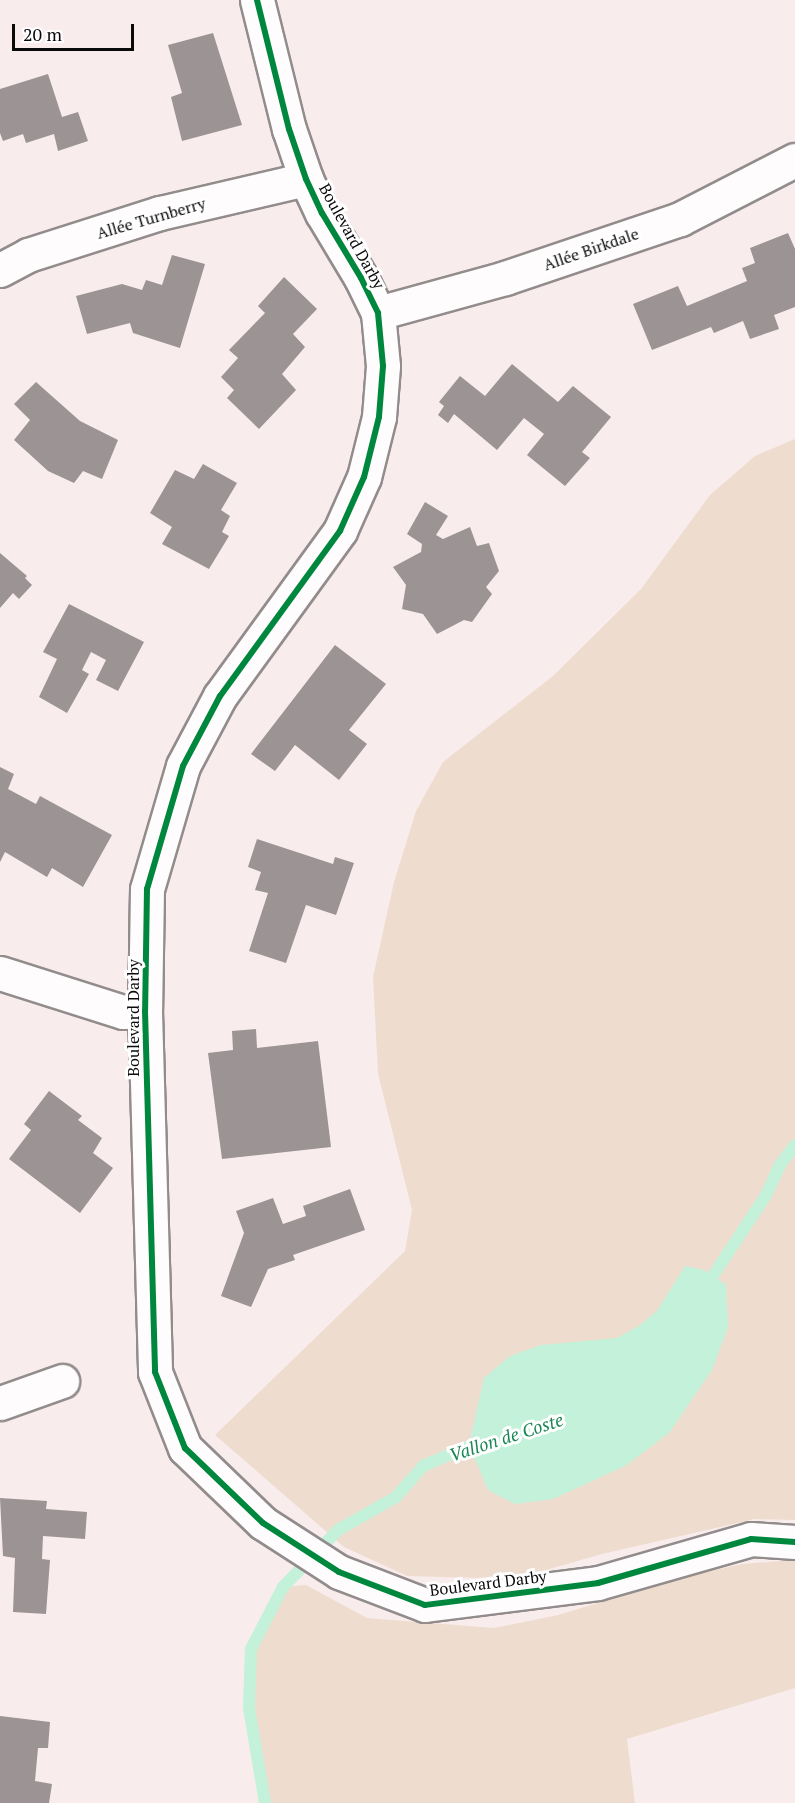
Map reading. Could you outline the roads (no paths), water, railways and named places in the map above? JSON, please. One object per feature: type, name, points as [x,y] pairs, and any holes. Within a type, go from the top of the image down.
[{"type":"street","name":"Boulevard Darby","points":[[257,0],[289,129],[306,179],[322,213],[361,278],[378,313],[383,366],[379,417],[364,477],[340,531],[220,696],[183,766],[147,889],[145,1011],[155,1372],[185,1448],[263,1523],[339,1572],[425,1605],[597,1583],[751,1539],[795,1542]]},
{"type":"street","name":"Allée Birkdale","points":[[378,313],[505,278],[680,219],[795,160]]},
{"type":"street","name":"Allée Turnberry","points":[[0,270],[28,255],[160,213],[306,179]]},
{"type":"street","points":[[0,973],[123,1012],[145,1011]]},
{"type":"street","points":[[0,1403],[62,1381]]},
{"type":"water","points":[[685,1266],[704,1270],[726,1285],[728,1327],[712,1370],[669,1433],[625,1466],[553,1499],[515,1504],[488,1490],[469,1445],[484,1378],[510,1356],[541,1345],[617,1338],[640,1325],[657,1311]]},
{"type":"waterway","name":"Vallon de Coste","points":[[705,1288],[766,1195],[780,1165],[795,1145]]},
{"type":"waterway","name":"Vallon de Coste","points":[[265,1803],[249,1708],[251,1649],[283,1587],[338,1530],[396,1497],[423,1466],[484,1440]]}]
